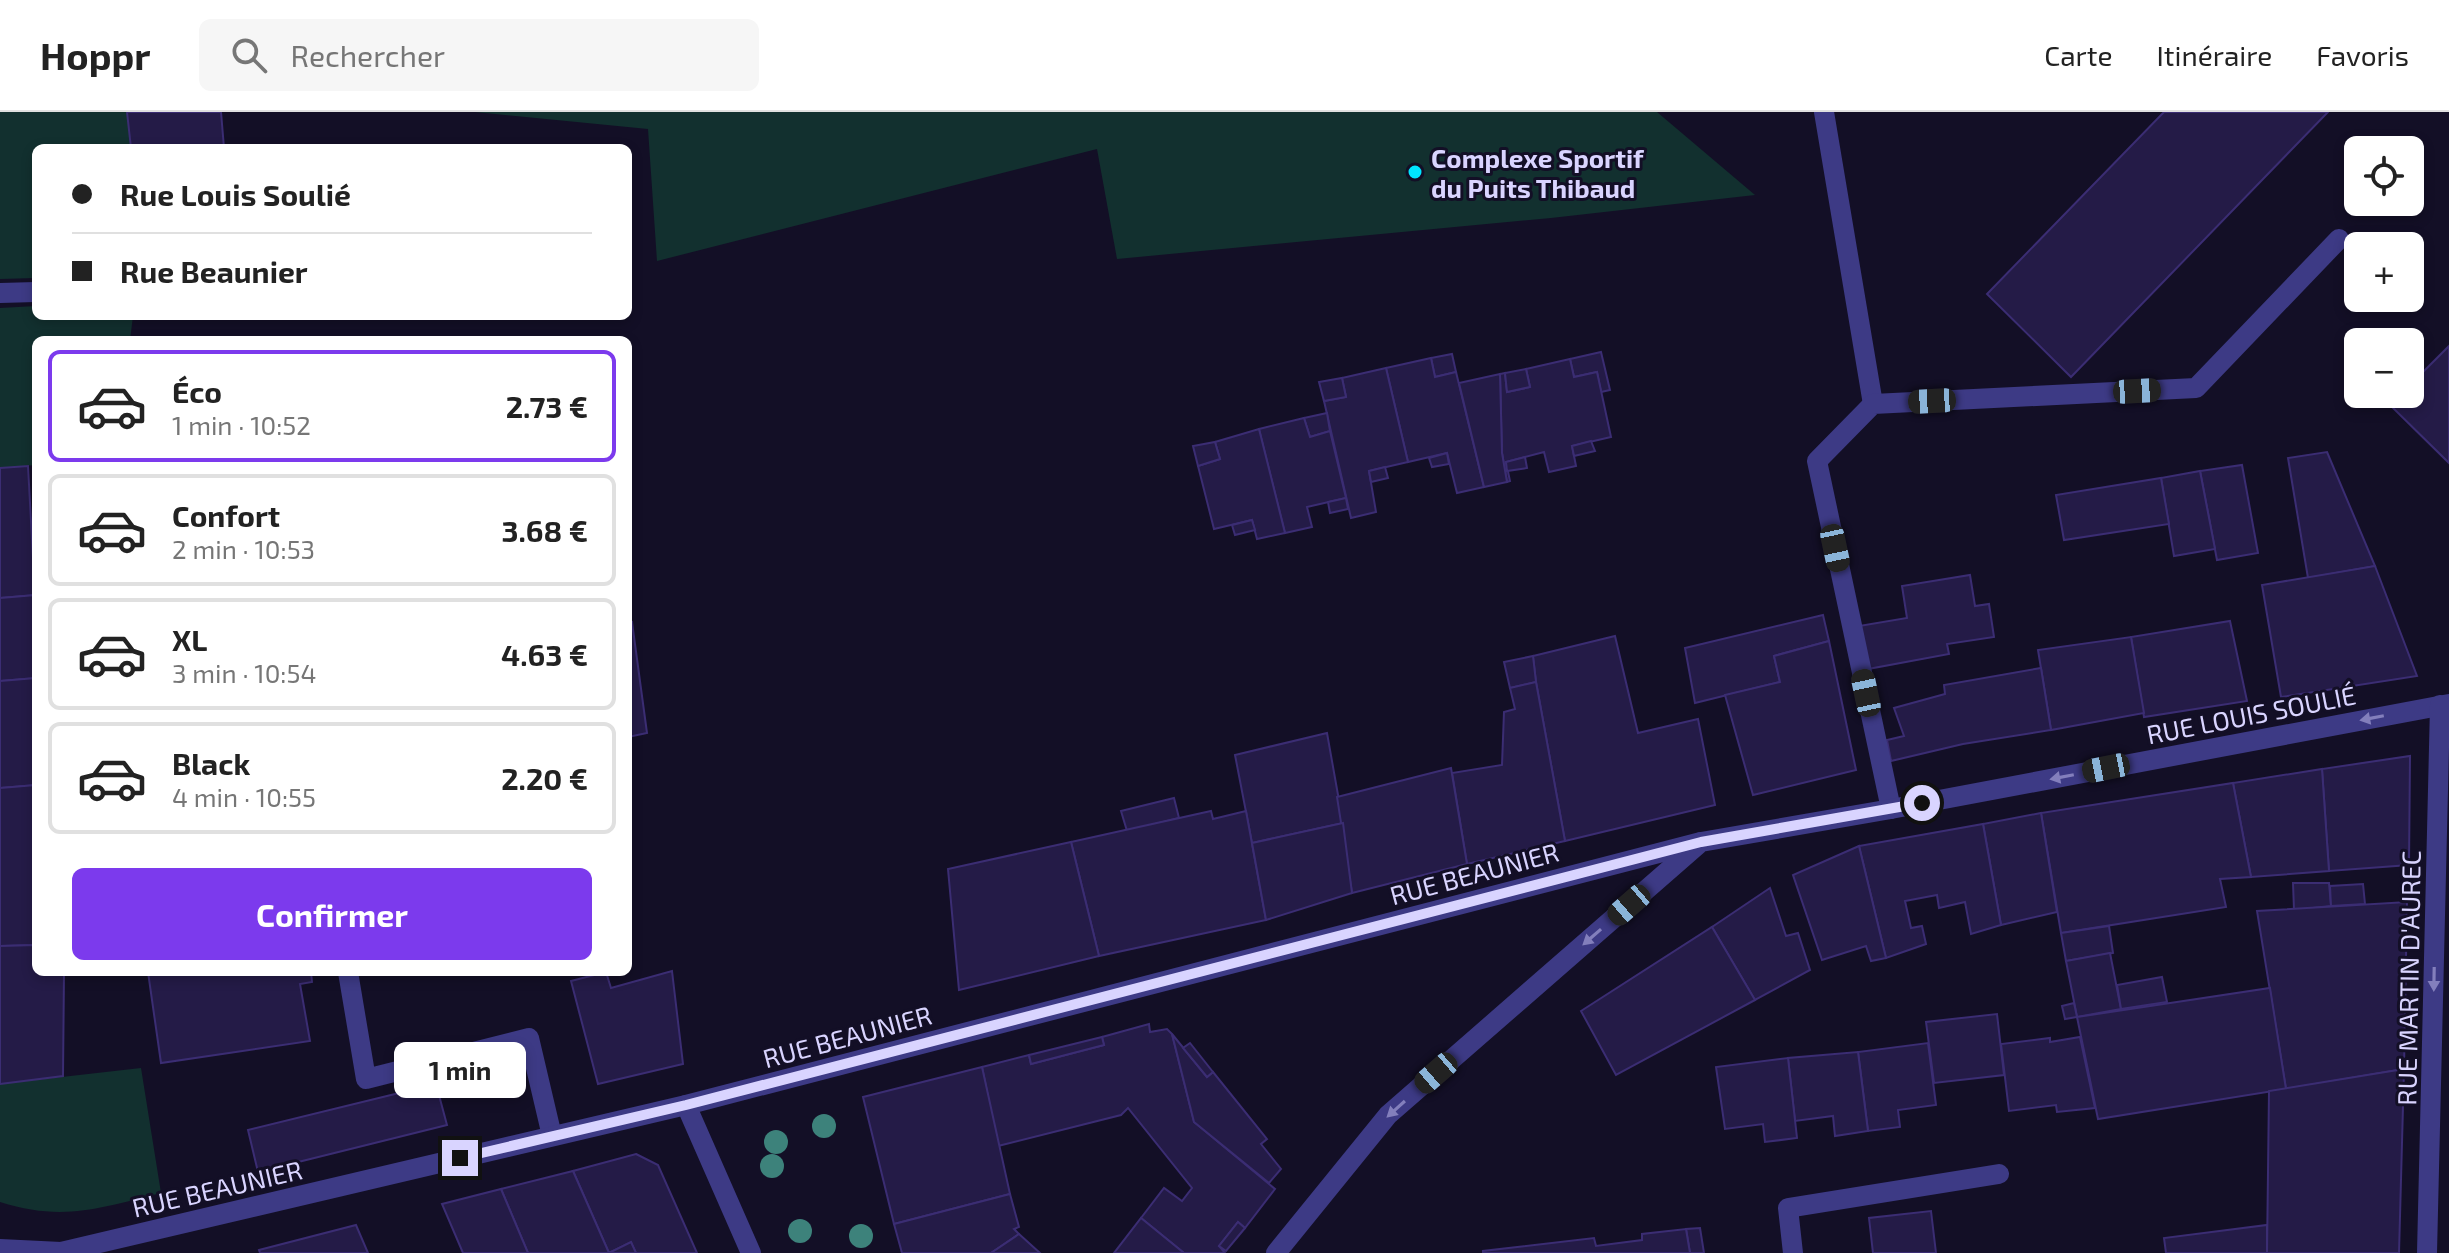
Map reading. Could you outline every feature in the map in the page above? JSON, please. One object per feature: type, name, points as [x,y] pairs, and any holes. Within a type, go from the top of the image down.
[{"type":"street","points":[[1824,112],[1873,404]]},
{"type":"street","points":[[1891,809],[1817,461],[1873,404],[2196,388],[2339,239]]},
{"type":"street","points":[[0,293],[32,292]]},
{"type":"street","name":"RUE LOUIS SOULIÉ","points":[[1701,842],[2444,704]]},
{"type":"street","name":"RUE MARTIN D'AUREC","points":[[2427,1253],[2444,704]]},
{"type":"street","points":[[1276,1253],[1388,1115],[1701,842]]},
{"type":"street","name":"RUE BEAUNIER","points":[[0,1249],[61,1252],[686,1105],[1701,842]]},
{"type":"street","points":[[349,976],[366,1079],[529,1038],[552,1136]]},
{"type":"street","points":[[686,1105],[751,1253]]},
{"type":"street","points":[[1793,1253],[1788,1208],[1999,1174]]},
{"type":"green space","points":[[0,112],[127,112],[131,144],[32,144],[32,278],[0,279]]},
{"type":"green space","name":"Complexe Sportif du Puits Thibaud","points":[[475,112],[1657,112],[1755,195],[1551,218],[1117,259],[1097,149],[657,261],[648,129]]},
{"type":"green space","points":[[32,306],[32,320],[132,320],[130,336],[32,336],[32,465],[0,468],[0,308]]},
{"type":"green space","points":[[141,1068],[161,1193],[81,1211],[43,1211],[0,1202],[0,1084]]},
{"type":"building","points":[[127,112],[221,112],[224,144],[131,144]]},
{"type":"building","points":[[2164,112],[2328,112],[2071,377],[1987,294]]},
{"type":"building","points":[[2449,346],[2449,463],[2393,408],[2424,408],[2424,371]]},
{"type":"building","points":[[1601,352],[1610,390],[1601,392],[1597,372],[1574,377],[1570,359]]},
{"type":"building","points":[[1452,354],[1456,372],[1435,377],[1431,358]]},
{"type":"building","points":[[1431,358],[1435,377],[1456,372],[1484,487],[1457,493],[1447,453],[1408,462],[1386,368]]},
{"type":"building","points":[[1570,359],[1574,377],[1597,372],[1611,437],[1572,446],[1576,466],[1549,472],[1544,452],[1506,462],[1510,481],[1507,482],[1502,453],[1500,374],[1505,373],[1507,392],[1530,387],[1526,369]]},
{"type":"building","points":[[1386,368],[1408,462],[1369,471],[1376,512],[1351,518],[1324,401],[1346,397],[1342,378]]},
{"type":"building","points":[[1526,369],[1530,387],[1507,392],[1505,373]]},
{"type":"building","points":[[1500,374],[1502,453],[1507,482],[1484,487],[1459,383]]},
{"type":"building","points":[[1342,378],[1346,397],[1324,401],[1319,382]]},
{"type":"building","points":[[1327,413],[1330,431],[1310,437],[1304,418]]},
{"type":"building","points":[[1304,418],[1310,437],[1330,431],[1346,498],[1307,507],[1312,527],[1285,533],[1259,429]]},
{"type":"building","points":[[1259,429],[1285,533],[1257,539],[1252,520],[1214,529],[1198,466],[1220,459],[1215,442]]},
{"type":"building","points":[[1591,441],[1595,451],[1574,456],[1572,446]]},
{"type":"building","points":[[1215,442],[1220,459],[1198,466],[1193,446]]},
{"type":"building","points":[[2327,452],[2375,566],[2308,578],[2288,458]]},
{"type":"building","points":[[1447,453],[1449,464],[1432,467],[1429,458]]},
{"type":"building","points":[[1525,457],[1527,468],[1507,471],[1506,462]]},
{"type":"building","points":[[2242,465],[2258,553],[2217,560],[2200,471]]},
{"type":"building","points":[[28,466],[32,595],[0,598],[0,468]]},
{"type":"building","points":[[1385,467],[1388,478],[1371,482],[1369,471]]},
{"type":"building","points":[[2200,471],[2215,549],[2174,556],[2161,478]]},
{"type":"building","points":[[2161,478],[2169,524],[2064,540],[2056,495]]},
{"type":"building","points":[[1346,498],[1348,509],[1330,513],[1328,502]]},
{"type":"building","points":[[1252,520],[1255,530],[1235,535],[1232,525]]},
{"type":"building","points":[[2375,566],[2417,676],[2281,697],[2262,585]]},
{"type":"building","points":[[1970,575],[1975,606],[1989,604],[1994,637],[1947,644],[1949,654],[1868,669],[1859,626],[1907,618],[1902,586]]},
{"type":"building","points":[[32,595],[32,678],[0,681],[0,598]]},
{"type":"building","points":[[1823,615],[1829,641],[1774,656],[1780,682],[1695,703],[1685,648]]},
{"type":"building","points":[[2230,621],[2247,701],[2144,717],[2131,637]]},
{"type":"building","points":[[632,622],[647,733],[632,736]]},
{"type":"building","points":[[1615,636],[1638,733],[1698,719],[1715,805],[1565,841],[1533,656]]},
{"type":"building","points":[[2131,637],[2144,713],[2051,730],[2038,650]]},
{"type":"building","points":[[1829,641],[1856,770],[1753,795],[1725,695],[1780,682],[1774,656]]},
{"type":"building","points":[[1533,656],[1536,682],[1510,688],[1504,662]]},
{"type":"building","points":[[2041,668],[2051,730],[1963,744],[1891,761],[1887,740],[1904,736],[1894,708],[1945,694],[1944,685]]},
{"type":"building","points":[[32,678],[32,785],[0,788],[0,681]]},
{"type":"building","points":[[1536,682],[1565,841],[1467,864],[1452,773],[1502,765],[1504,712],[1515,709],[1510,688]]},
{"type":"building","points":[[1327,733],[1343,823],[1252,843],[1235,755]]},
{"type":"building","points":[[2410,756],[2409,865],[2329,871],[2322,769]]},
{"type":"building","points":[[1451,768],[1467,864],[1352,893],[1337,797]]},
{"type":"building","points":[[2322,769],[2329,871],[2251,877],[2233,783]]},
{"type":"building","points":[[2233,783],[2251,877],[2220,879],[2226,907],[2061,933],[2041,813]]},
{"type":"building","points":[[32,785],[32,945],[0,946],[0,788]]},
{"type":"building","points":[[1174,798],[1179,818],[1127,831],[1121,811]]},
{"type":"building","points":[[1211,811],[1213,819],[1246,811],[1266,920],[1099,956],[1071,842]]},
{"type":"building","points":[[2041,813],[2057,912],[2001,925],[1983,824]]},
{"type":"building","points":[[1343,823],[1352,893],[1266,920],[1252,843]]},
{"type":"building","points":[[1983,824],[2001,925],[1971,934],[1965,902],[1939,908],[1937,895],[1905,901],[1911,928],[1922,926],[1926,944],[1886,958],[1859,846]]},
{"type":"building","points":[[1071,842],[1099,956],[959,990],[948,869]]},
{"type":"building","points":[[1859,846],[1886,958],[1871,961],[1866,946],[1822,960],[1793,875]]},
{"type":"building","points":[[2293,883],[2329,883],[2331,906],[2294,910]]},
{"type":"building","points":[[2363,884],[2365,904],[2331,906],[2330,886]]},
{"type":"building","points":[[1770,888],[1786,936],[1798,933],[1810,970],[1755,1000],[1712,927]]},
{"type":"building","points":[[2407,902],[2404,1069],[2286,1089],[2257,911]]},
{"type":"building","points":[[2109,926],[2113,953],[2066,961],[2061,933]]},
{"type":"building","points":[[1712,927],[1755,1000],[1616,1075],[1581,1011]]},
{"type":"building","points":[[32,945],[32,976],[64,976],[63,1076],[0,1084],[0,946]]},
{"type":"building","points":[[2110,953],[2121,1009],[2077,1017],[2066,961]]},
{"type":"building","points":[[672,971],[683,1064],[598,1084],[571,981],[607,976],[611,988]]},
{"type":"building","points":[[149,976],[311,976],[312,982],[300,984],[310,1041],[161,1063]]},
{"type":"building","points":[[2162,977],[2167,1002],[2121,1009],[2117,985]]},
{"type":"building","points":[[2270,988],[2286,1089],[2098,1119],[2077,1017]]},
{"type":"building","points":[[2074,1003],[2077,1017],[2065,1019],[2062,1006]]},
{"type":"building","points":[[1997,1014],[2004,1075],[1934,1083],[1926,1022]]},
{"type":"building","points":[[1149,1024],[1150,1032],[1167,1029],[1172,1034],[1194,1122],[1275,1189],[1245,1228],[1238,1222],[1219,1246],[1225,1253],[1184,1253],[1141,1218],[1164,1188],[1182,1201],[1192,1188],[1128,1108],[1121,1115],[998,1146],[982,1067],[1029,1055],[1031,1064],[1104,1045],[1102,1037]]},
{"type":"building","points":[[1172,1034],[1207,1077],[1213,1072],[1267,1139],[1261,1144],[1281,1169],[1269,1183],[1194,1122]]},
{"type":"building","points":[[1102,1037],[1104,1045],[1031,1064],[1029,1055]]},
{"type":"building","points":[[2080,1037],[2095,1108],[2057,1112],[2056,1105],[2009,1111],[2001,1044]]},
{"type":"building","points":[[1190,1043],[1213,1072],[1207,1077],[1183,1048]]},
{"type":"building","points":[[1928,1043],[1936,1105],[1898,1110],[1900,1127],[1868,1131],[1858,1052]]},
{"type":"building","points":[[1858,1052],[1868,1131],[1835,1136],[1833,1116],[1795,1121],[1788,1058]]},
{"type":"building","points":[[1788,1058],[1797,1138],[1765,1142],[1763,1124],[1725,1129],[1716,1067]]},
{"type":"building","points":[[982,1067],[1010,1194],[894,1224],[863,1097]]},
{"type":"building","points":[[2404,1069],[2399,1253],[2267,1253],[2269,1091]]},
{"type":"building","points":[[436,1084],[447,1125],[258,1172],[248,1130]]},
{"type":"building","points":[[636,1154],[658,1165],[697,1253],[636,1253],[631,1242],[609,1253],[573,1171]]},
{"type":"building","points":[[573,1171],[609,1253],[528,1253],[501,1189]]},
{"type":"building","points":[[501,1189],[528,1253],[463,1253],[442,1204]]},
{"type":"building","points":[[1010,1194],[1019,1227],[1014,1229],[1019,1234],[991,1253],[902,1253],[894,1224]]},
{"type":"building","points":[[1931,1211],[1936,1253],[1873,1253],[1869,1218]]},
{"type":"building","points":[[1141,1218],[1184,1253],[1114,1253]]},
{"type":"building","points":[[1238,1222],[1245,1228],[1226,1251],[1219,1246]]},
{"type":"building","points":[[356,1225],[368,1253],[260,1253],[259,1250]]},
{"type":"building","points":[[2267,1225],[2267,1253],[2166,1253],[2164,1238]]},
{"type":"building","points":[[1700,1228],[1704,1253],[1690,1253],[1686,1229]]},
{"type":"building","points":[[1686,1229],[1690,1253],[1483,1253],[1594,1238],[1596,1246],[1642,1240],[1642,1234]]},
{"type":"building","points":[[1019,1234],[1040,1253],[991,1253]]},
{"type":"building","points":[[631,1242],[636,1253],[609,1253]]},
{"type":"place","name":"Complexe Sportif du Puits Thibaud","points":[[1415,172]]},
{"type":"route","points":[[460,1158],[686,1105],[1701,842],[1922,803]]}]
